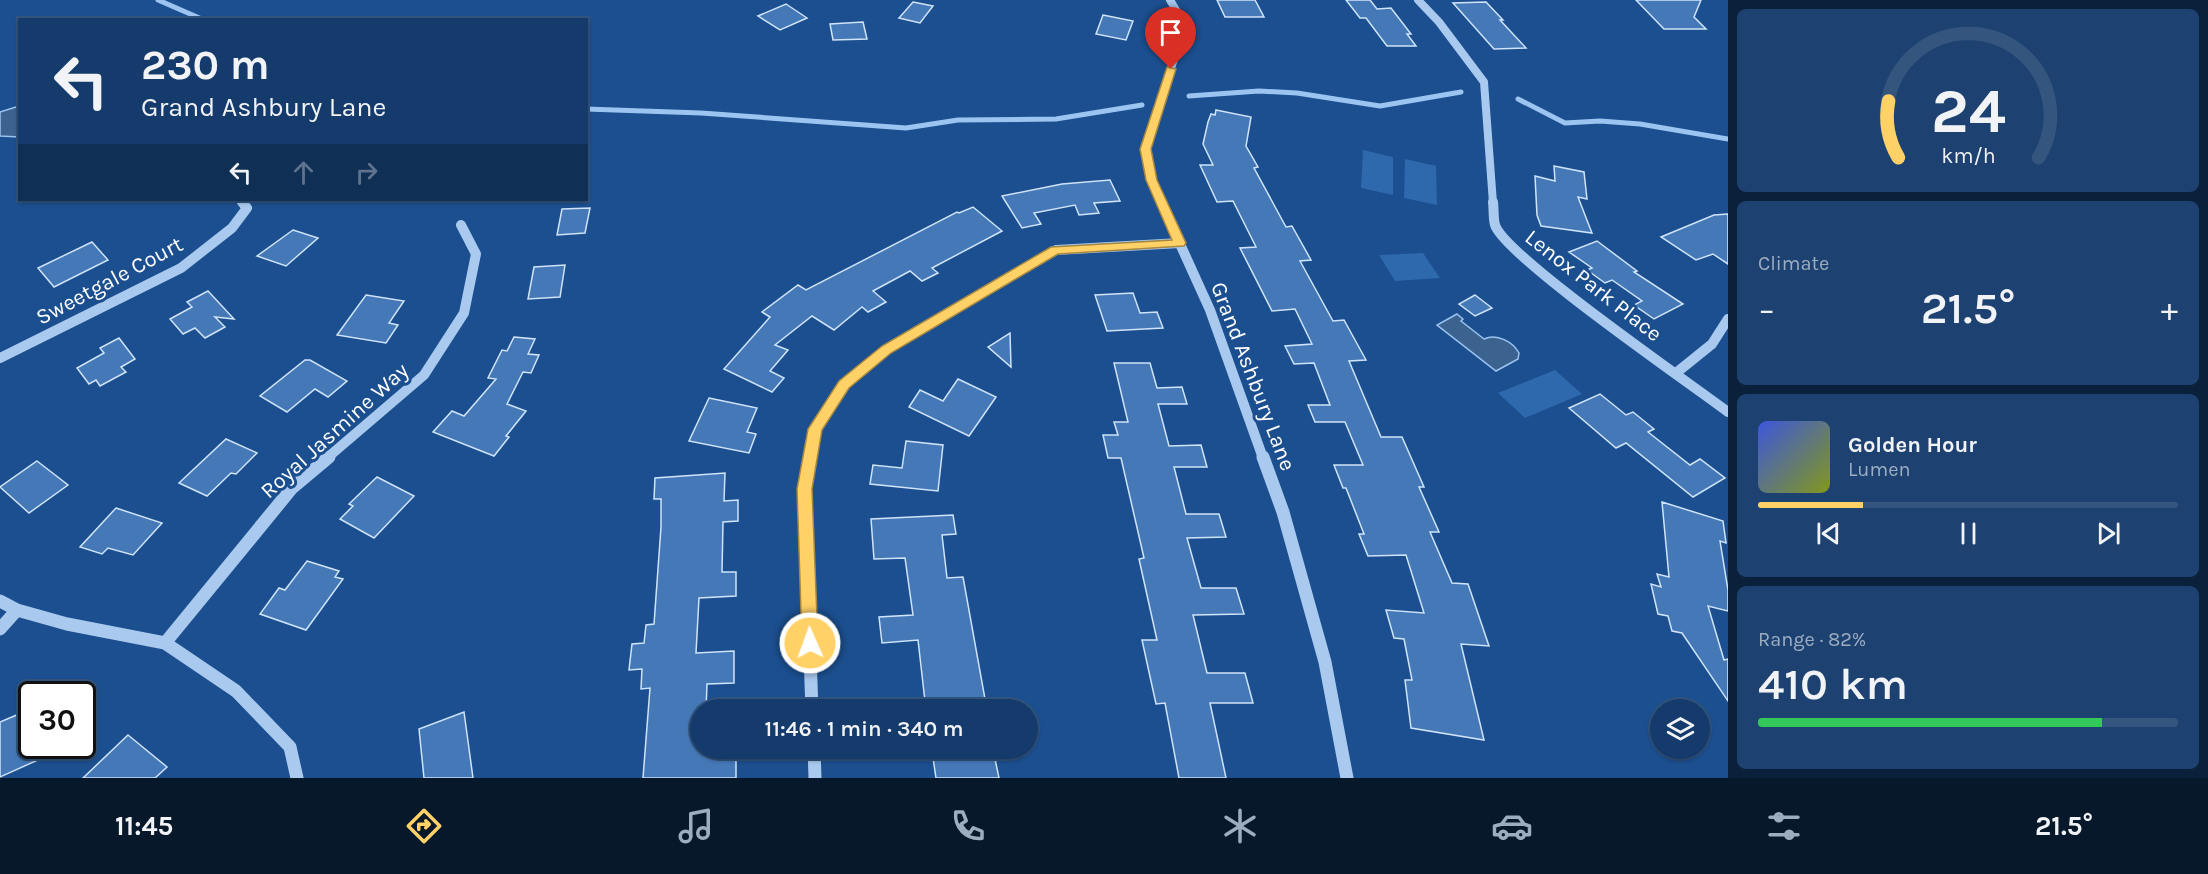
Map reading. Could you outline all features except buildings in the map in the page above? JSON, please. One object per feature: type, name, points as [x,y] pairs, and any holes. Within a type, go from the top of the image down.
[{"type":"street","name":"Grand Ashbury Lane","points":[[1170,0],[1185,25],[1145,149],[1151,180],[1210,310],[1284,512],[1325,662],[1347,778]]},
{"type":"street","name":"Lenox Park Place","points":[[1418,0],[1484,82],[1495,226],[1510,244],[1542,274],[1728,412]]},
{"type":"street","name":"Sweetgale Court","points":[[0,358],[181,268],[232,228],[247,208],[242,201]]},
{"type":"street","name":"Royal Jasmine Way","points":[[165,643],[292,488],[424,375],[464,313],[476,254],[461,225]]},
{"type":"street","points":[[812,699],[804,489],[815,429],[844,384],[886,350],[1056,250],[1180,243]]},
{"type":"street","points":[[1676,373],[1701,356],[1724,328],[1728,319]]},
{"type":"street","points":[[0,601],[17,610],[67,624],[165,643],[236,691],[290,747],[297,778]]},
{"type":"street","points":[[0,629],[17,610]]},
{"type":"street","points":[[814,759],[815,778]]},
{"type":"shaded area","points":[[18,106],[18,137],[0,136],[0,112]]},
{"type":"shaded area","points":[[1363,150],[1393,157],[1393,195],[1361,188]]},
{"type":"shaded area","points":[[1405,159],[1436,166],[1437,205],[1404,198]]},
{"type":"shaded area","points":[[1423,253],[1440,278],[1395,281],[1379,255]]},
{"type":"shaded area","points":[[1457,314],[1463,319],[1461,321],[1484,339],[1494,337],[1509,342],[1519,353],[1518,359],[1496,371],[1437,325]]},
{"type":"shaded area","points":[[1555,370],[1582,394],[1525,418],[1498,393]]},
{"type":"waterway","points":[[158,0],[199,18]]},
{"type":"waterway","points":[[1189,96],[1259,91],[1297,93],[1380,106],[1461,92]]},
{"type":"waterway","points":[[1518,99],[1565,123],[1600,121],[1640,124],[1728,139]]},
{"type":"waterway","points":[[588,109],[701,113],[906,128],[958,120],[1056,119],[1142,105]]},
{"type":"route","points":[[810,643],[804,489],[815,429],[844,384],[886,350],[1056,250],[1180,243],[1151,180],[1145,149],[1171,69]]}]
